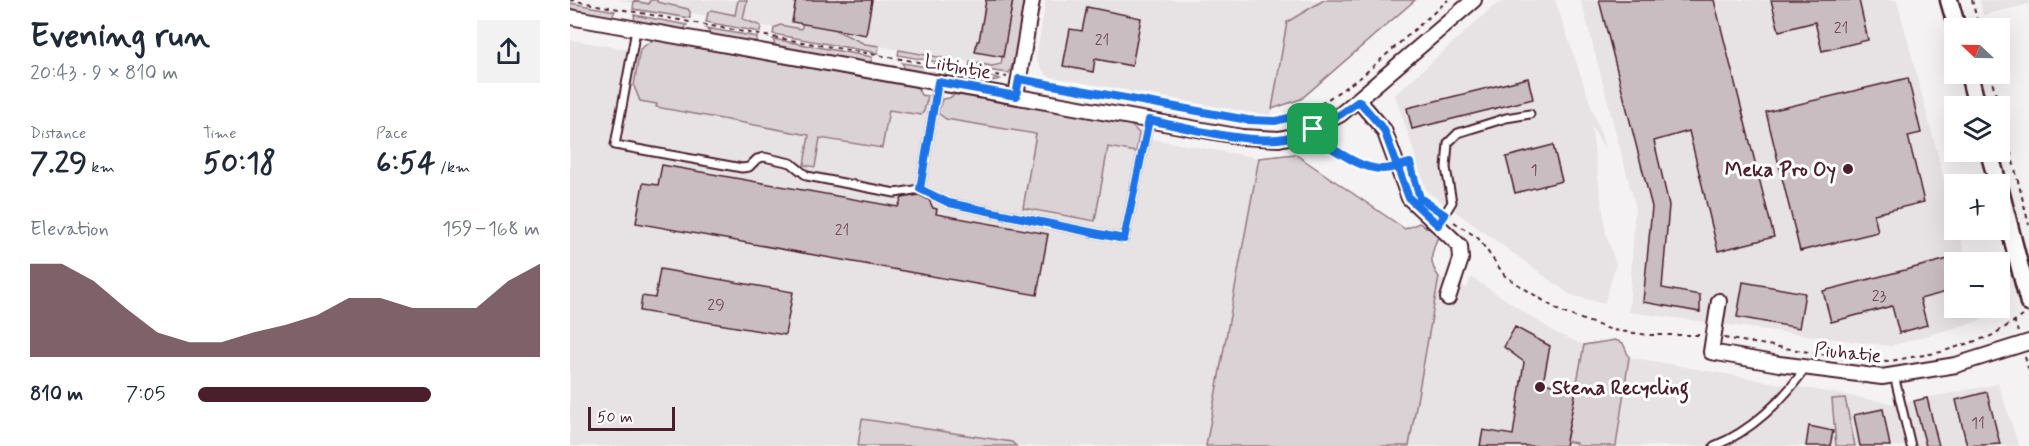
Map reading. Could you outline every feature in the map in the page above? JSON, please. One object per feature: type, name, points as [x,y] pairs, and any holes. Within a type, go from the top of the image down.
[{"type":"street","points":[[1016,96],[1032,0]]},
{"type":"street","name":"Liitintie","points":[[570,17],[1263,139],[1293,136],[1313,129],[1341,114],[1359,101],[1474,0]]},
{"type":"street","points":[[1949,0],[1954,18]]},
{"type":"street","points":[[1359,101],[1384,130],[1409,198],[1441,220],[1460,246],[1461,259],[1448,298]]},
{"type":"street","points":[[2010,229],[2029,303]]},
{"type":"street","points":[[1714,336],[1719,301]]},
{"type":"street","name":"Piuhatie","points":[[1714,336],[1711,352],[1882,377],[1956,364],[2029,342]]},
{"type":"lane","points":[[636,30],[615,145],[742,168],[749,167],[757,159],[764,157],[791,163],[807,176],[895,193],[920,189],[949,203],[1124,239],[1149,120]]},
{"type":"lane","points":[[920,189],[938,82]]},
{"type":"lane","points":[[1441,220],[1452,202],[1446,168],[1448,143],[1458,133],[1506,118],[1530,114]]},
{"type":"lane","points":[[1714,446],[1725,442],[1762,417],[1796,382],[1806,367]]},
{"type":"lane","points":[[1894,375],[1911,446]]},
{"type":"path","points":[[570,0],[1248,120],[1276,121],[1307,113],[1361,77],[1448,0]]},
{"type":"path","points":[[1972,0],[1976,18]]},
{"type":"path","points":[[1307,113],[1317,139],[1363,165],[1382,169],[1396,166]]},
{"type":"path","points":[[2010,151],[2029,225]]},
{"type":"path","points":[[1441,220],[1478,238],[1505,276],[1561,312],[1622,331],[1649,335],[1714,336],[1857,360],[1890,361],[1941,352],[1991,336],[2029,313]]},
{"type":"shaded area","points":[[618,0],[1018,0],[1008,55],[992,66]]},
{"type":"shaded area","points":[[650,0],[688,9],[690,18],[633,9],[634,1],[649,4]]},
{"type":"shaded area","points":[[738,0],[747,0],[743,19],[761,26],[760,32],[706,22],[711,10],[735,15]]},
{"type":"shaded area","points":[[838,0],[833,29],[865,44],[879,46],[878,53],[773,34],[774,28],[780,25],[801,29],[803,24]]},
{"type":"shaded area","points":[[1013,0],[1024,0],[1015,59],[1009,73],[969,68],[970,62],[992,66],[1001,64]]},
{"type":"shaded area","points":[[1046,0],[1324,0],[1287,22],[1271,116],[1047,76],[1036,60]],"holes":[[[1087,7],[1141,18],[1132,66],[1095,59],[1093,72],[1063,66],[1070,29],[1082,31]]]},
{"type":"shaded area","points":[[1324,0],[1415,0],[1301,99],[1272,109],[1287,22]]},
{"type":"shaded area","points":[[1506,0],[1555,0],[1606,150],[1591,126],[1606,234],[1616,264],[1604,304],[1571,295],[1427,191],[1395,95],[1494,6]]},
{"type":"shaded area","points":[[1581,0],[1897,0],[1944,179],[1944,240],[1961,240],[1964,252],[1944,252],[1944,318],[1982,318],[1982,320],[1890,346],[1629,312],[1635,205]]},
{"type":"shaded area","points":[[1980,0],[2029,0],[2029,4],[1983,15]]},
{"type":"shaded area","points":[[570,3],[615,11],[611,18],[570,10]]},
{"type":"shaded area","points":[[634,15],[687,25],[683,31],[635,22]]},
{"type":"shaded area","points":[[706,28],[757,37],[757,40],[751,43],[712,36]]},
{"type":"shaded area","points":[[773,39],[872,57],[872,61],[863,63],[778,48]]},
{"type":"shaded area","points":[[570,40],[867,89],[1259,158],[1206,446],[570,446]]},
{"type":"shaded area","points":[[653,40],[917,87],[921,95],[928,96],[921,115],[889,110],[882,148],[820,138],[815,167],[804,165],[809,135],[656,107],[657,104],[640,101],[634,86],[640,49]]},
{"type":"shaded area","points":[[899,50],[949,59],[948,64],[898,55]]},
{"type":"shaded area","points":[[902,63],[947,70],[943,76],[906,70]]},
{"type":"shaded area","points":[[971,74],[1000,79],[984,83],[972,79]]},
{"type":"shaded area","points":[[956,94],[1130,124],[1139,133],[1136,152],[1108,147],[1095,221],[1023,208],[1036,134],[946,119],[938,113],[942,99]]},
{"type":"shaded area","points":[[1295,154],[1405,229],[1419,223],[1439,234],[1434,246],[1432,261],[1439,277],[1409,446],[1206,446],[1259,158]]},
{"type":"shaded area","points":[[1439,277],[1467,288],[1471,277],[1556,333],[1584,345],[1566,441],[1576,443],[1576,446],[1409,446]]},
{"type":"shaded area","points":[[1615,340],[1623,343],[1629,357],[1616,446],[1576,446],[1576,443],[1566,441],[1584,345]]},
{"type":"shaded area","points":[[1629,357],[1895,404],[1998,384],[2019,446],[1855,446],[1844,398],[1832,399],[1836,446],[1616,446]]},
{"type":"shaded area","points":[[1845,398],[1855,446],[1836,446],[1832,399]]},
{"type":"shaded area","points":[[862,419],[1012,442],[1016,446],[858,446]]},
{"type":"building","points":[[796,0],[872,0],[866,35],[792,22]]},
{"type":"building","points":[[986,0],[1013,0],[1003,57],[975,52]]},
{"type":"building","points":[[1599,0],[1714,0],[1774,237],[1718,251],[1689,131],[1654,141],[1669,205],[1662,288],[1700,295],[1700,312],[1643,302],[1652,207]]},
{"type":"building","points":[[1771,0],[1859,0],[1868,40],[1822,51],[1815,22],[1779,31]]},
{"type":"building","points":[[1087,7],[1141,18],[1132,66],[1095,59],[1093,72],[1063,66],[1070,29],[1082,31]]},
{"type":"building","points":[[1528,78],[1533,99],[1412,129],[1407,108]]},
{"type":"building","name":"Meka Pro Oy","points":[[1908,78],[1921,133],[1908,136],[1924,202],[1874,214],[1878,232],[1800,251],[1766,112]]},
{"type":"building","points":[[1553,145],[1562,181],[1515,193],[1506,157]]},
{"type":"building","points":[[662,165],[898,207],[902,198],[919,195],[929,200],[933,208],[937,209],[936,214],[1048,234],[1037,295],[636,223],[643,183],[658,185]]},
{"type":"building","points":[[1944,260],[1944,293],[1920,299],[1927,325],[1899,333],[1892,306],[1831,322],[1823,291]]},
{"type":"building","points":[[660,269],[793,292],[785,335],[640,311],[642,296],[655,298]]},
{"type":"building","points":[[1743,282],[1805,293],[1799,328],[1737,317]]},
{"type":"building","name":"Stena Recycling","points":[[1515,327],[1550,346],[1543,383],[1576,390],[1565,446],[1480,446],[1483,430],[1513,435],[1524,362],[1504,347]]},
{"type":"building","points":[[1987,392],[2000,444],[1967,446],[1956,400]]},
{"type":"building","points":[[1927,398],[1939,446],[1926,446],[1914,401]]},
{"type":"building","points":[[1883,409],[1890,446],[1860,446],[1854,415]]},
{"type":"building","points":[[1809,426],[1833,431],[1830,446],[1806,446]]},
{"type":"place","name":"Meka Pro Oy","points":[[1848,169]]},
{"type":"place","name":"Stena Recycling","points":[[1540,387]]},
{"type":"route","points":[[1313,129],[1279,139],[1263,139],[1149,120],[1124,239],[949,203],[920,189],[938,82],[1016,96],[1019,79],[1155,105],[1263,122],[1289,119],[1307,113],[1313,129],[1317,139],[1363,165],[1382,169],[1396,166],[1410,163],[1420,198],[1445,215],[1438,225],[1409,198],[1396,166],[1384,130],[1359,101],[1328,122],[1313,129]]}]
